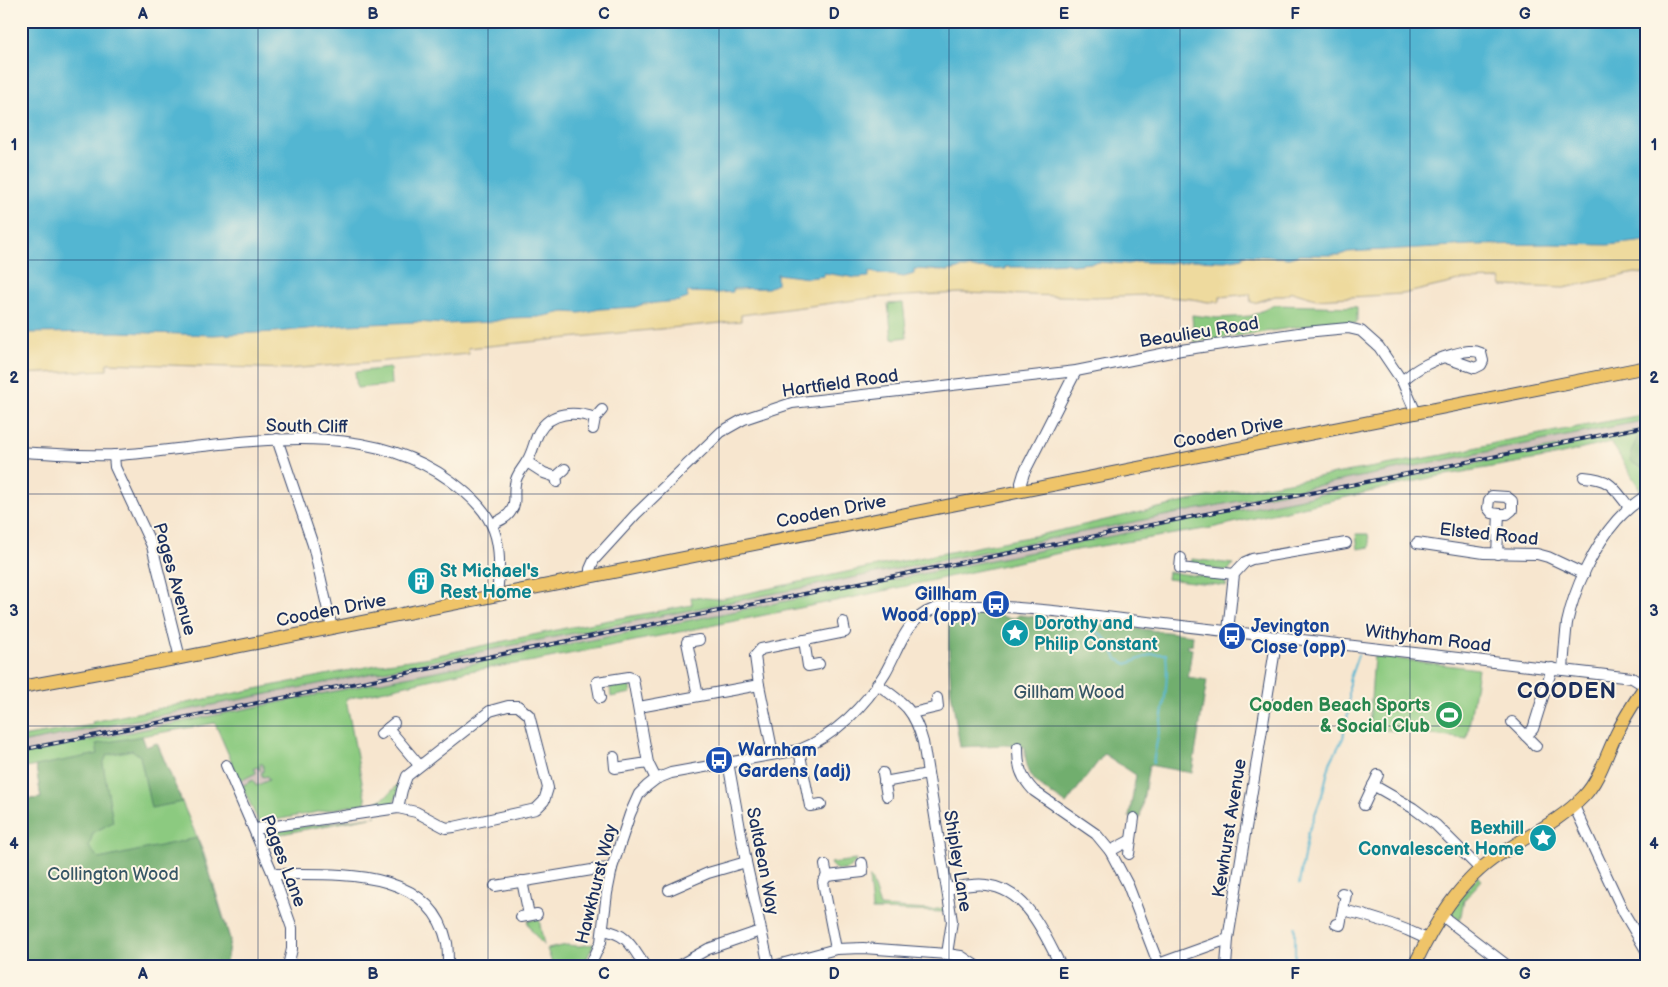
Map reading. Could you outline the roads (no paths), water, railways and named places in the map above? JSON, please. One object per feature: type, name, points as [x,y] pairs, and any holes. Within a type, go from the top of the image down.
[{"type":"main road","name":"Cooden Drive","points":[[21,687],[180,658],[1647,367]]},
{"type":"main road","points":[[1414,966],[1441,915],[1480,869],[1498,855],[1558,818],[1586,794],[1600,772],[1618,730],[1646,685]]},
{"type":"street","name":"Beaulieu Road","points":[[1076,371],[1190,349],[1306,332],[1348,328],[1361,331],[1372,339],[1392,364],[1402,381],[1416,413]]},
{"type":"street","points":[[1402,381],[1426,364],[1444,357]]},
{"type":"street","points":[[1022,491],[1021,483],[1024,473],[1076,371]]},
{"type":"street","name":"Hartfield Road","points":[[590,577],[590,569],[594,560],[636,514],[721,432],[744,419],[792,403],[1076,371]]},
{"type":"street","points":[[492,524],[506,517],[511,512],[515,499],[514,486],[518,473],[527,462],[540,431],[545,424],[556,417],[567,414],[598,414],[593,429]]},
{"type":"street","points":[[277,440],[313,545],[332,628]]},
{"type":"street","name":"South Cliff","points":[[21,452],[63,455],[114,455],[277,440],[322,440],[364,444],[416,459],[433,468],[465,492],[479,506],[492,524],[500,550],[497,595]]},
{"type":"street","name":"Pages Avenue","points":[[114,455],[115,467],[152,546],[180,658]]},
{"type":"street","points":[[527,462],[556,480],[565,469]]},
{"type":"street","points":[[1590,480],[1604,480],[1610,483],[1629,507]]},
{"type":"street","points":[[1526,736],[1533,729],[1557,669],[1577,590],[1584,574],[1616,521],[1629,507],[1647,494]]},
{"type":"street","points":[[1497,554],[1499,514]]},
{"type":"street","name":"Elsted Road","points":[[1417,542],[1462,551],[1497,554],[1537,554],[1548,557],[1584,574]]},
{"type":"street","points":[[1228,631],[1234,574],[1245,562],[1252,559],[1346,543]]},
{"type":"street","points":[[1181,558],[1180,568],[1234,574]]},
{"type":"street","name":"Hawkhurst Way","points":[[590,966],[601,942],[612,868],[630,814],[639,794],[656,779],[671,773],[799,750],[814,744],[827,737],[855,710],[877,684],[905,632],[921,615],[943,606],[997,607]]},
{"type":"street","name":"Withyham Road","points":[[997,607],[1040,609],[1632,678],[1646,685]]},
{"type":"street","points":[[774,754],[759,685],[756,656],[761,649],[844,632],[843,622]]},
{"type":"street","name":"Kewhurst Avenue","points":[[1226,966],[1228,939],[1277,637]]},
{"type":"street","points":[[698,696],[687,642],[699,640]]},
{"type":"street","points":[[804,640],[808,666],[819,664]]},
{"type":"street","points":[[600,698],[597,682],[629,677],[633,679],[640,707],[648,763],[656,779]]},
{"type":"street","name":"Shipley Lane","points":[[877,684],[912,712],[921,734],[952,921],[947,954]]},
{"type":"street","points":[[640,707],[759,685]]},
{"type":"street","points":[[912,712],[938,707],[937,698]]},
{"type":"street","points":[[255,829],[398,808],[416,812],[440,826],[454,827],[536,809],[544,802],[548,788],[529,715],[518,706],[490,710],[407,776],[398,808]]},
{"type":"street","points":[[1512,722],[1536,746]]},
{"type":"street","points":[[388,728],[420,765]]},
{"type":"street","points":[[1018,747],[1018,766],[1027,783],[1040,795],[1096,834],[1110,851],[1128,885],[1155,965],[1228,939]]},
{"type":"street","points":[[799,750],[810,806],[821,804]]},
{"type":"street","points":[[614,757],[615,768],[648,763]]},
{"type":"street","name":"Saltdean Way","points":[[728,762],[760,932],[769,966]]},
{"type":"street","name":"Pages Lane","points":[[225,769],[255,829],[292,928],[292,949],[288,966]]},
{"type":"street","points":[[887,796],[884,778],[928,774]]},
{"type":"street","points":[[1364,805],[1378,775]]},
{"type":"street","points":[[1373,785],[1414,808],[1436,825],[1480,869]]},
{"type":"street","points":[[1574,806],[1624,913],[1647,952]]},
{"type":"street","points":[[1129,854],[1134,818]]},
{"type":"street","points":[[1110,851],[1131,840]]},
{"type":"street","points":[[675,891],[708,873],[746,862]]},
{"type":"street","points":[[836,949],[823,882],[826,871],[863,872],[862,862]]},
{"type":"street","points":[[495,886],[598,868],[612,868]]},
{"type":"street","points":[[273,874],[349,875],[373,878],[405,888],[423,901],[440,923],[447,943],[448,966]]},
{"type":"street","points":[[522,881],[529,916]]},
{"type":"street","points":[[947,889],[984,885],[1013,895],[1024,904],[1034,917],[1061,966]]},
{"type":"street","points":[[1336,924],[1340,925],[1343,910],[1346,894],[1342,893]]},
{"type":"street","points":[[1343,910],[1383,920],[1427,939]]},
{"type":"street","points":[[1441,915],[1508,966]]},
{"type":"street","points":[[603,930],[617,932],[627,940],[642,965]]},
{"type":"street","points":[[678,966],[695,961],[726,942],[760,932]]},
{"type":"street","points":[[774,966],[836,949],[863,948],[961,956],[976,966]]},
{"type":"water","points":[[21,21],[1647,21],[1647,241],[1608,245],[1471,245],[1348,252],[1340,255],[1299,255],[1289,258],[1243,255],[1243,258],[1225,261],[1190,260],[1182,263],[1137,262],[1128,264],[1100,262],[1072,265],[1065,263],[1048,264],[1037,267],[1005,267],[1005,269],[959,268],[948,271],[914,269],[914,274],[904,277],[869,272],[869,277],[857,278],[824,273],[824,276],[808,278],[777,274],[777,284],[768,288],[733,289],[733,292],[717,293],[687,292],[688,298],[679,301],[644,304],[635,307],[600,309],[580,313],[564,312],[539,317],[510,318],[491,322],[445,324],[417,322],[347,325],[276,332],[213,335],[119,332],[21,333]]},
{"type":"waterway","points":[[1089,625],[1108,641],[1117,659],[1127,664],[1152,654],[1166,654],[1165,695],[1153,763]]},
{"type":"waterway","points":[[1299,884],[1308,833],[1322,795],[1330,763],[1343,738],[1349,708],[1349,681],[1358,655]]},
{"type":"waterway","points":[[1295,927],[1295,966]]},
{"type":"railway","points":[[21,750],[1647,426]]},
{"type":"place","name":"St Michael's Rest Home","points":[[421,581]]},
{"type":"place","name":"Gillham Wood (opp)","points":[[996,604]]},
{"type":"place","name":"Dorothy and Philip Constant","points":[[1015,633]]},
{"type":"place","name":"Jevington Close (opp)","points":[[1232,636]]},
{"type":"place","name":"Cooden Beach Sports & Social Club","points":[[1449,715]]},
{"type":"place","name":"Warnham Gardens (adj)","points":[[719,760]]},
{"type":"place","name":"Bexhill Convalescent Home","points":[[1543,838]]},
{"type":"district","name":"COODEN","points":[[1567,690]]},
{"type":"park label","name":"Gillham Wood","points":[[1069,692]]},
{"type":"park label","name":"Collington Wood","points":[[113,874]]}]
